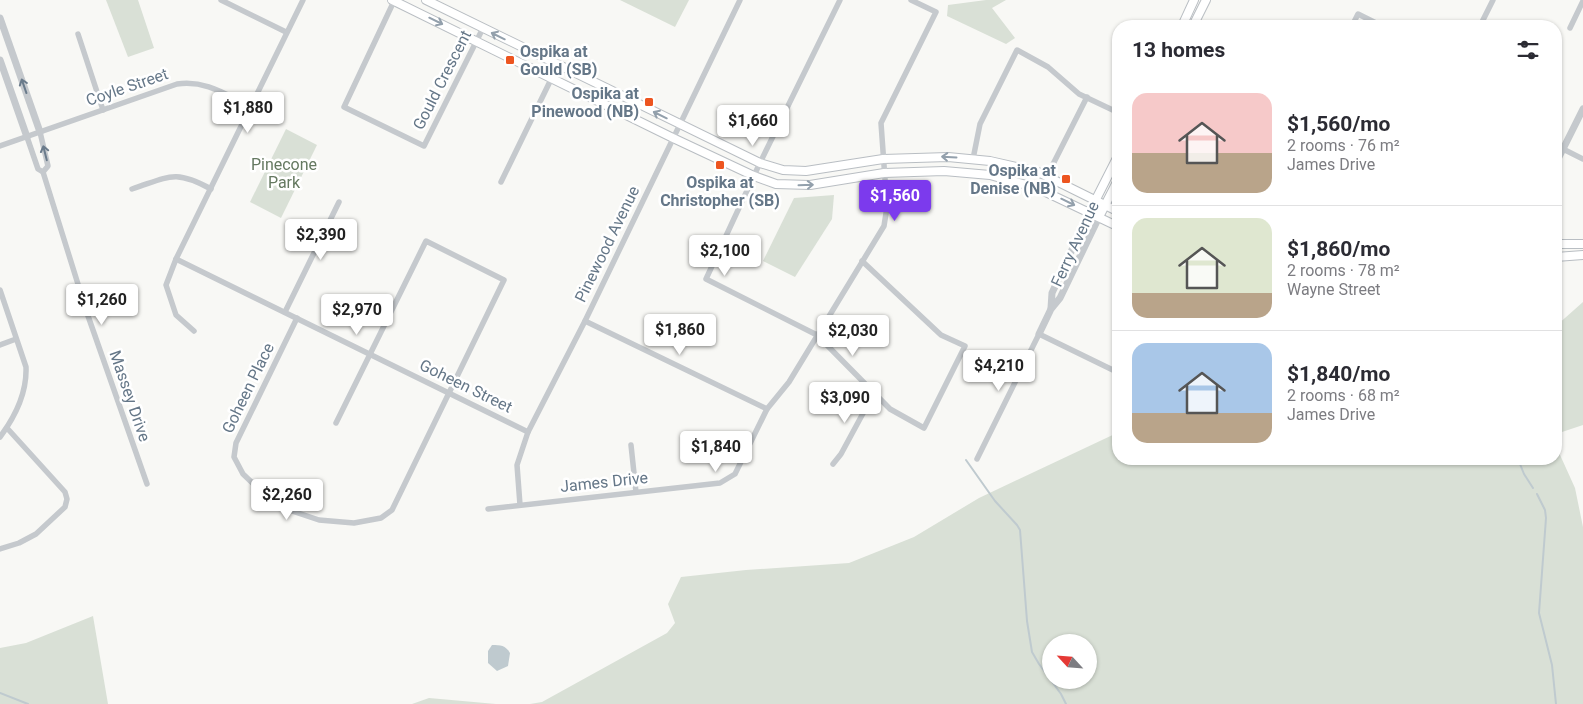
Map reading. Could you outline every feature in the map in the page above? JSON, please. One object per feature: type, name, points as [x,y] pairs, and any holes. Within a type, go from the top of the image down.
[{"type":"main road","points":[[426,0],[680,125],[760,163],[783,170],[806,171],[883,159],[948,157],[973,159],[1038,172],[1112,208]]},
{"type":"main road","points":[[1185,20],[1194,0]]},
{"type":"main road","points":[[1196,20],[1206,0]]},
{"type":"main road","points":[[393,1],[673,138],[754,176],[776,184],[810,185],[884,173],[944,171],[990,175],[1037,188],[1112,224]]},
{"type":"main road","name":"Ferry Avenue","points":[[1089,212],[1112,167]]},
{"type":"main road","name":"Ferry Avenue","points":[[1099,217],[1112,192]]},
{"type":"main road","points":[[1562,244],[1583,244]]},
{"type":"main road","points":[[1562,256],[1583,255]]},
{"type":"street","points":[[221,0],[286,32]]},
{"type":"street","points":[[194,330],[176,315],[166,285],[176,259],[303,0]]},
{"type":"street","name":"Pinewood Avenue","points":[[520,505],[517,465],[528,432],[585,321],[740,0]]},
{"type":"street","points":[[840,0],[760,163],[706,279],[817,335],[890,409],[924,428],[965,346],[941,334],[862,261]]},
{"type":"street","name":"James Drive","points":[[488,509],[720,483],[734,474],[767,409],[789,382],[884,226],[887,207],[881,123],[936,12],[911,0]]},
{"type":"street","points":[[1483,20],[1493,0]]},
{"type":"street","name":"Gould Crescent","points":[[393,1],[344,107],[424,146],[483,28]]},
{"type":"street","points":[[1570,28],[1583,1]]},
{"type":"street","points":[[1355,20],[1358,14],[1370,20]]},
{"type":"street","name":"Massey Drive","points":[[0,18],[40,132],[48,166],[44,172]]},
{"type":"street","points":[[78,34],[103,110]]},
{"type":"street","points":[[973,159],[980,124],[1017,50],[1048,67],[1079,94],[1112,110]]},
{"type":"street","name":"Massey Drive","points":[[0,60],[38,169],[44,172],[87,313],[147,484]]},
{"type":"street","points":[[501,182],[558,65]]},
{"type":"street","name":"Coyle Street","points":[[0,146],[177,84],[190,82],[203,84],[250,106]]},
{"type":"street","points":[[1047,176],[1086,97]]},
{"type":"street","points":[[1583,109],[1563,149],[1583,159]]},
{"type":"street","points":[[132,189],[175,175],[191,178],[211,189]]},
{"type":"street","points":[[285,312],[339,202]]},
{"type":"street","name":"Ferry Avenue","points":[[1051,309],[1052,293],[1089,212]]},
{"type":"street","name":"Ferry Avenue","points":[[977,459],[1051,309],[1060,298],[1099,217]]},
{"type":"street","name":"Goheen Place","points":[[297,318],[236,443],[234,457],[243,474],[263,493],[292,511],[319,520],[354,523],[381,518],[392,510],[504,280],[426,241],[370,354]]},
{"type":"street","name":"Goheen Street","points":[[176,259],[528,432]]},
{"type":"street","points":[[0,290],[26,367],[27,380],[24,394],[7,428],[0,437]]},
{"type":"street","points":[[585,321],[767,409]]},
{"type":"street","points":[[1040,334],[1112,370]]},
{"type":"street","points":[[0,345],[16,339]]},
{"type":"street","points":[[336,424],[370,354]]},
{"type":"street","points":[[833,464],[874,394]]},
{"type":"street","points":[[0,549],[20,543],[36,534],[65,507],[67,499],[65,492],[7,428]]},
{"type":"street","points":[[631,445],[636,492]]},
{"type":"green space","points":[[106,0],[138,0],[154,48],[128,57]]},
{"type":"green space","points":[[620,0],[689,0],[675,27]]},
{"type":"green space","points":[[986,0],[1006,0],[992,8],[1015,38],[1006,44],[947,16],[948,5]]},
{"type":"green space","name":"Pinecone Park","points":[[286,129],[317,145],[281,218],[250,202]]},
{"type":"green space","points":[[834,195],[832,219],[795,277],[763,261],[794,198]]},
{"type":"green space","points":[[1583,302],[1583,425],[1562,432],[1562,321]]},
{"type":"green space","points":[[1112,435],[1112,465],[1562,465],[1562,459],[1575,488],[1583,527],[1583,704],[530,704],[542,702],[667,633],[675,623],[668,604],[681,577],[746,570],[849,563],[914,537],[979,498]]},
{"type":"green space","points":[[93,616],[108,704],[0,704],[0,648],[26,643]]},
{"type":"green space","points":[[429,698],[496,704],[412,704]]},
{"type":"shaded area","points":[[492,645],[502,646],[510,653],[508,666],[497,671],[488,663],[488,651]]},
{"type":"waterway","points":[[966,460],[995,501],[1020,530],[1027,621],[1032,652],[1066,704]]},
{"type":"waterway","points":[[1520,465],[1533,488]]},
{"type":"waterway","points":[[1537,494],[1545,510],[1546,518],[1539,613],[1552,665],[1556,704]]},
{"type":"waterway","points":[[0,693],[28,704]]},
{"type":"place","name":"Ospika at Gould (SB)","points":[[510,60]]},
{"type":"place","name":"Ospika at Pinewood (NB)","points":[[649,102]]},
{"type":"place","name":"Ospika at Christopher (SB)","points":[[720,165]]},
{"type":"place","name":"Ospika at Denise (NB)","points":[[1066,179]]}]
